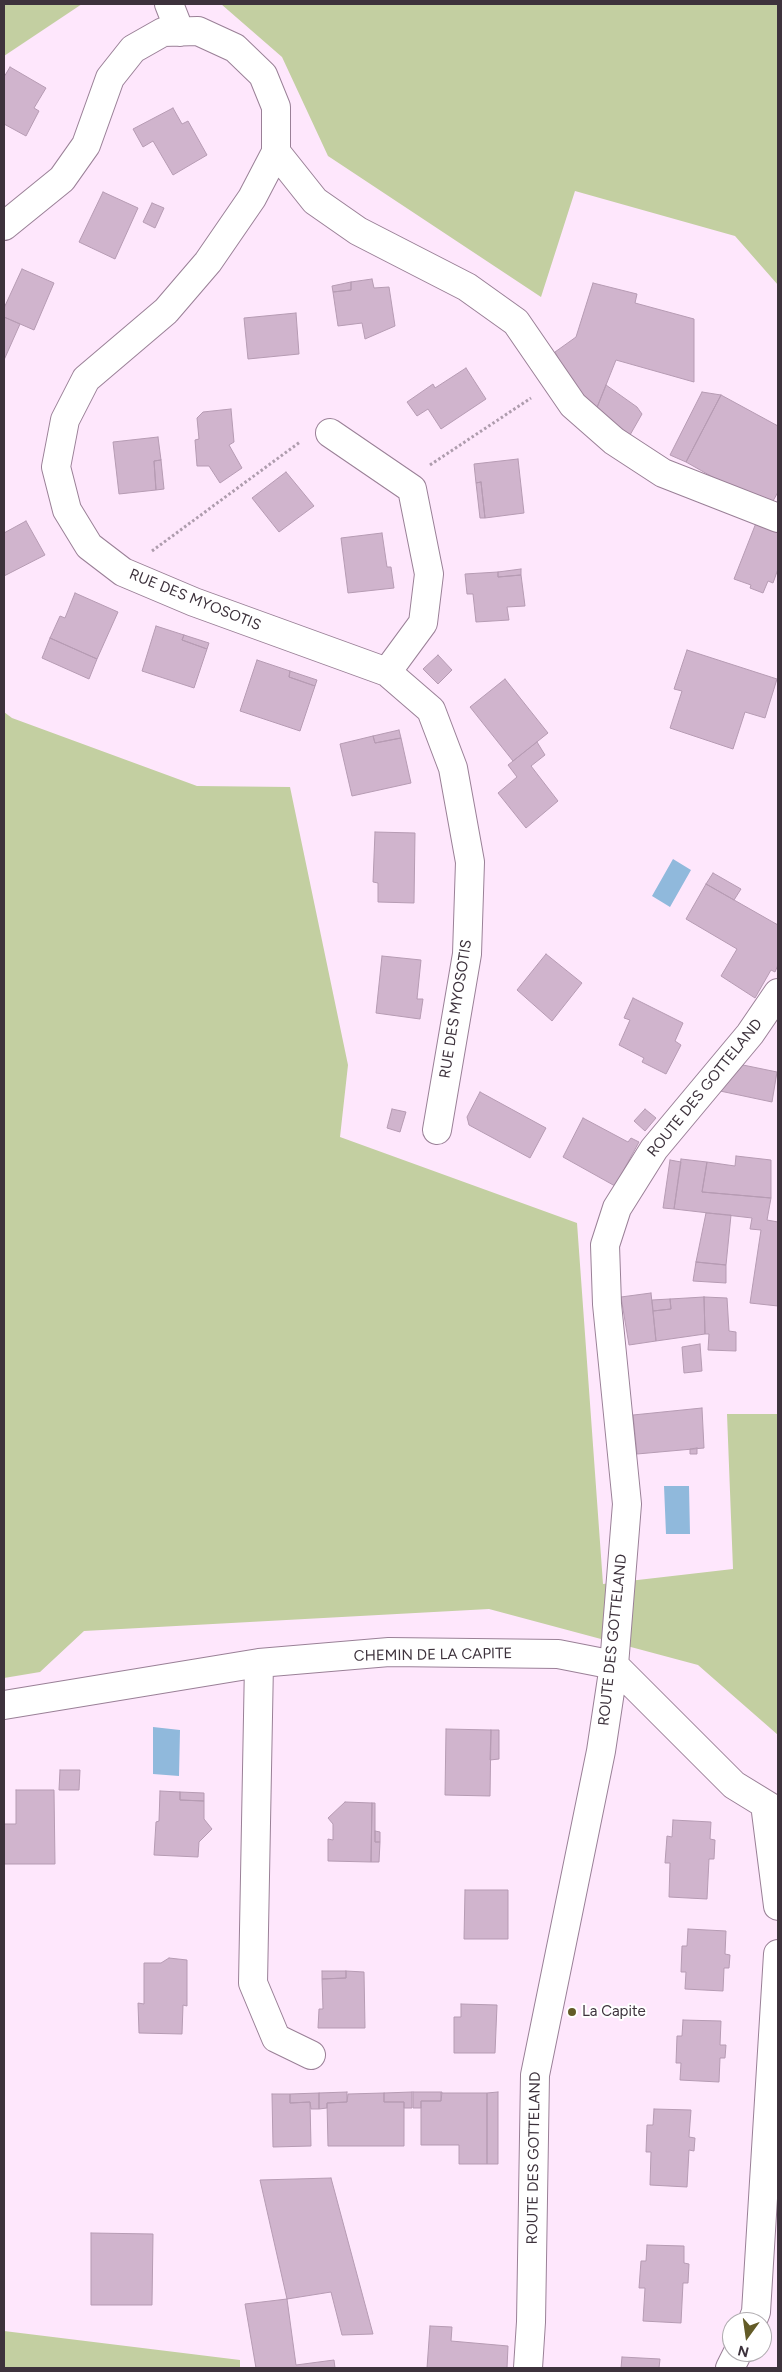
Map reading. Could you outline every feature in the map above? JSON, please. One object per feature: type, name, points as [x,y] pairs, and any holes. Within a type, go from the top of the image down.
[{"type":"street","points":[[169,4],[180,32]]},
{"type":"street","name":"RUE DES MYOSOTIS","points":[[4,226],[62,179],[86,145],[110,78],[133,49],[163,32],[198,32],[235,48],[263,75],[276,107],[276,152],[252,198],[208,262],[166,312],[86,379],[65,420],[56,467],[67,510],[90,546],[123,572],[194,602],[387,672],[431,710],[453,768],[470,862],[467,954],[436,1130]]},
{"type":"street","points":[[276,152],[315,202],[358,231],[468,287],[516,322],[573,405],[614,441],[664,473],[778,518]]},
{"type":"street","points":[[330,433],[412,490],[429,574],[423,623],[387,672]]},
{"type":"street","name":"ROUTE DES GOTTELAND","points":[[528,2368],[531,2322],[535,2076],[601,1751],[614,1665],[627,1504],[607,1304],[605,1245],[617,1208],[654,1149],[750,1034],[778,993]]},
{"type":"street","name":"CHEMIN DE LA CAPITE","points":[[4,1705],[259,1663],[389,1652],[558,1654],[614,1665]]},
{"type":"street","points":[[259,1663],[253,1983],[276,2038],[311,2055]]},
{"type":"street","points":[[614,1665],[734,1785],[772,1808],[778,1906]]},
{"type":"street","points":[[756,2312],[778,1954]]},
{"type":"path","points":[[403,483],[557,381]]},
{"type":"path","points":[[123,572],[301,442],[330,433]]},
{"type":"green space","points":[[4,4],[82,4],[4,56]]},
{"type":"green space","points":[[221,4],[778,4],[778,285],[735,236],[575,191],[541,297],[328,156],[282,57]]},
{"type":"green space","points":[[4,712],[12,718],[197,786],[290,787],[348,1065],[340,1137],[577,1223],[603,1584],[733,1569],[727,1414],[778,1414],[778,1735],[698,1665],[489,1609],[84,1631],[40,1672],[4,1678]]},
{"type":"green space","points":[[4,2331],[240,2360],[240,2368],[4,2368]]},
{"type":"water","points":[[673,859],[691,870],[670,907],[652,896]]},
{"type":"water","points":[[664,1486],[689,1486],[690,1534],[666,1534]]},
{"type":"water","points":[[153,1727],[180,1730],[179,1776],[153,1774]]},
{"type":"building","points":[[10,67],[46,88],[34,108],[39,111],[26,136],[4,124],[4,77]]},
{"type":"building","points":[[173,108],[182,124],[188,121],[207,155],[173,175],[153,141],[143,147],[133,129]]},
{"type":"building","points":[[103,192],[138,208],[115,259],[79,242]]},
{"type":"building","points":[[152,203],[164,208],[155,228],[143,222]]},
{"type":"building","points":[[22,269],[54,283],[34,330],[4,317],[4,308]]},
{"type":"building","points":[[372,279],[374,288],[389,287],[395,326],[365,339],[362,323],[338,326],[333,292],[351,290],[351,282]]},
{"type":"building","points":[[351,282],[351,290],[333,292],[332,286]]},
{"type":"building","points":[[593,283],[637,294],[635,303],[694,319],[694,382],[616,360],[596,410],[569,378],[555,352],[576,337]]},
{"type":"building","points":[[296,313],[299,354],[248,359],[244,318]]},
{"type":"building","points":[[4,317],[20,324],[4,360]]},
{"type":"building","points":[[466,368],[486,399],[441,429],[428,409],[417,416],[407,402],[433,384],[435,388]]},
{"type":"building","points":[[606,385],[637,407],[642,414],[630,435],[596,410]]},
{"type":"building","points":[[702,392],[721,395],[686,462],[670,455]]},
{"type":"building","points":[[721,395],[778,426],[778,492],[773,501],[725,484],[686,462]]},
{"type":"building","points":[[231,409],[234,442],[229,445],[242,468],[220,483],[209,466],[197,466],[195,440],[199,439],[197,418],[203,412]]},
{"type":"building","points":[[158,437],[161,460],[154,461],[156,490],[119,494],[113,442]]},
{"type":"building","points":[[518,459],[524,513],[485,518],[481,482],[476,483],[474,464]]},
{"type":"building","points":[[161,460],[164,489],[156,490],[154,461]]},
{"type":"building","points":[[286,472],[314,506],[279,532],[252,498]]},
{"type":"building","points":[[481,482],[485,518],[480,518],[476,483]]},
{"type":"building","points":[[26,521],[45,555],[4,576],[4,533]]},
{"type":"building","points":[[756,523],[778,532],[778,569],[773,583],[768,581],[763,593],[750,588],[751,585],[734,579]]},
{"type":"building","points":[[382,533],[387,567],[391,567],[394,588],[348,593],[341,538]]},
{"type":"building","points":[[521,569],[521,575],[498,577],[498,572]]},
{"type":"building","points":[[498,572],[498,577],[521,575],[525,606],[507,607],[509,620],[476,622],[473,594],[467,594],[465,574]]},
{"type":"building","points":[[75,593],[118,612],[97,659],[50,638],[60,616],[65,618]]},
{"type":"building","points":[[156,626],[184,635],[182,640],[207,649],[194,688],[142,671]]},
{"type":"building","points":[[184,635],[209,643],[207,649],[182,640]]},
{"type":"building","points":[[50,638],[97,659],[89,679],[42,658]]},
{"type":"building","points":[[687,650],[777,679],[765,718],[745,712],[733,749],[670,728],[682,691],[674,689]]},
{"type":"building","points":[[438,655],[452,670],[438,684],[423,669]]},
{"type":"building","points":[[257,660],[290,671],[289,677],[315,686],[300,731],[240,711]]},
{"type":"building","points":[[290,671],[317,680],[315,686],[289,677]]},
{"type":"building","points":[[505,679],[548,733],[513,761],[470,707]]},
{"type":"building","points":[[399,730],[401,738],[375,743],[373,736]]},
{"type":"building","points":[[373,736],[375,743],[401,738],[411,783],[352,796],[340,744]]},
{"type":"building","points":[[537,742],[545,755],[531,766],[558,801],[526,828],[498,793],[517,777],[508,765]]},
{"type":"building","points":[[375,832],[415,833],[414,903],[378,902],[378,883],[373,882]]},
{"type":"building","points":[[713,873],[741,889],[734,900],[706,884]]},
{"type":"building","points":[[706,884],[778,925],[778,965],[775,972],[771,970],[755,998],[721,976],[737,949],[686,919]]},
{"type":"building","points":[[546,954],[582,983],[552,1021],[517,990]]},
{"type":"building","points":[[382,956],[421,960],[417,999],[423,999],[420,1019],[376,1013]]},
{"type":"building","points":[[633,998],[683,1023],[675,1041],[681,1045],[666,1074],[642,1062],[644,1058],[619,1045],[630,1020],[624,1018]]},
{"type":"building","points":[[743,1065],[777,1072],[772,1102],[720,1091]]},
{"type":"building","points":[[480,1092],[546,1128],[530,1158],[469,1125],[467,1117]]},
{"type":"building","points":[[392,1109],[406,1112],[400,1132],[387,1128]]},
{"type":"building","points":[[645,1109],[656,1118],[645,1131],[634,1121]]},
{"type":"building","points":[[583,1118],[628,1142],[631,1138],[639,1142],[615,1186],[563,1157]]},
{"type":"building","points":[[736,1156],[771,1160],[771,1198],[702,1192],[707,1162],[735,1166]]},
{"type":"building","points":[[681,1159],[707,1162],[702,1192],[771,1198],[767,1220],[778,1222],[778,1306],[750,1303],[761,1230],[750,1229],[752,1218],[674,1209]]},
{"type":"building","points":[[670,1160],[681,1162],[674,1209],[663,1208]]},
{"type":"building","points":[[706,1213],[731,1215],[726,1265],[696,1262]]},
{"type":"building","points":[[696,1262],[726,1265],[726,1283],[693,1281]]},
{"type":"building","points":[[651,1293],[656,1341],[629,1345],[621,1297]]},
{"type":"building","points":[[704,1297],[727,1298],[729,1331],[736,1332],[736,1351],[708,1350],[709,1334],[705,1334]]},
{"type":"building","points":[[704,1297],[705,1334],[656,1341],[653,1311],[671,1309],[670,1299]]},
{"type":"building","points":[[670,1299],[671,1309],[653,1311],[652,1300]]},
{"type":"building","points":[[700,1344],[702,1371],[684,1373],[682,1347]]},
{"type":"building","points":[[702,1408],[704,1448],[637,1454],[633,1415]]},
{"type":"building","points":[[697,1448],[697,1454],[690,1454],[690,1449]]},
{"type":"building","points":[[446,1729],[491,1730],[490,1796],[445,1795]]},
{"type":"building","points":[[491,1730],[499,1730],[499,1759],[490,1760]]},
{"type":"building","points":[[60,1770],[80,1770],[79,1790],[59,1790]]},
{"type":"building","points":[[16,1790],[54,1790],[55,1864],[4,1864],[4,1824],[16,1824]]},
{"type":"building","points":[[160,1791],[180,1792],[180,1800],[204,1801],[204,1819],[212,1829],[199,1842],[198,1857],[154,1855],[156,1822],[159,1821]]},
{"type":"building","points":[[180,1792],[204,1793],[204,1801],[180,1800]]},
{"type":"building","points":[[345,1802],[372,1803],[371,1862],[328,1861],[328,1839],[333,1840],[333,1824],[328,1818]]},
{"type":"building","points":[[372,1803],[375,1803],[375,1842],[380,1842],[379,1862],[371,1862]]},
{"type":"building","points":[[673,1820],[711,1822],[710,1839],[715,1840],[714,1859],[709,1859],[707,1899],[669,1897],[670,1863],[665,1863],[667,1836],[672,1837]]},
{"type":"building","points":[[375,1831],[380,1832],[380,1842],[375,1842]]},
{"type":"building","points":[[465,1890],[508,1890],[508,1939],[464,1939]]},
{"type":"building","points":[[688,1929],[726,1931],[725,1954],[730,1955],[729,1968],[724,1968],[723,1991],[685,1989],[686,1972],[681,1972],[682,1946],[687,1946]]},
{"type":"building","points":[[169,1958],[187,1960],[187,2006],[183,2005],[182,2034],[139,2033],[138,2003],[144,2004],[144,1963],[161,1963]]},
{"type":"building","points":[[322,1971],[346,1971],[346,1978],[322,1979]]},
{"type":"building","points":[[346,1971],[364,1972],[365,2028],[318,2028],[319,2009],[323,2009],[322,1979],[346,1978]]},
{"type":"building","points":[[461,2004],[497,2005],[495,2053],[454,2053],[454,2017],[461,2017]]},
{"type":"building","points":[[683,2020],[721,2021],[720,2045],[726,2045],[725,2058],[720,2058],[719,2082],[680,2080],[681,2063],[676,2063],[677,2036],[682,2036]]},
{"type":"building","points":[[347,2092],[347,2102],[327,2103],[327,2108],[319,2109],[319,2093]]},
{"type":"building","points":[[412,2092],[412,2108],[404,2108],[404,2102],[384,2102],[384,2093]]},
{"type":"building","points":[[413,2092],[442,2092],[441,2101],[421,2101],[421,2108],[413,2108]]},
{"type":"building","points":[[498,2092],[498,2164],[487,2164],[487,2093]]},
{"type":"building","points":[[319,2093],[319,2109],[311,2109],[310,2102],[290,2103],[290,2094]]},
{"type":"building","points":[[384,2093],[384,2102],[404,2102],[404,2146],[328,2146],[327,2103],[347,2102],[348,2094]]},
{"type":"building","points":[[441,2093],[487,2093],[487,2164],[459,2164],[459,2145],[421,2145],[421,2101],[441,2101]]},
{"type":"building","points":[[272,2094],[290,2094],[290,2103],[310,2102],[311,2146],[273,2147]]},
{"type":"building","points":[[654,2109],[691,2110],[689,2137],[695,2138],[694,2151],[689,2150],[687,2187],[650,2185],[651,2152],[646,2152],[647,2125],[653,2125]]},
{"type":"building","points":[[331,2178],[373,2334],[342,2335],[331,2292],[287,2299],[260,2180]]},
{"type":"building","points":[[91,2233],[153,2234],[152,2305],[91,2305]]},
{"type":"building","points":[[647,2245],[684,2246],[684,2263],[689,2264],[688,2283],[683,2283],[681,2323],[643,2321],[645,2288],[639,2288],[641,2261],[646,2261]]},
{"type":"building","points":[[287,2299],[296,2365],[334,2360],[335,2368],[256,2368],[245,2304]]},
{"type":"building","points":[[430,2326],[452,2327],[451,2341],[508,2346],[507,2368],[427,2368]]},
{"type":"building","points":[[622,2357],[660,2359],[659,2368],[621,2368]]},
{"type":"place","name":"La Capite","points":[[572,2012]]}]
